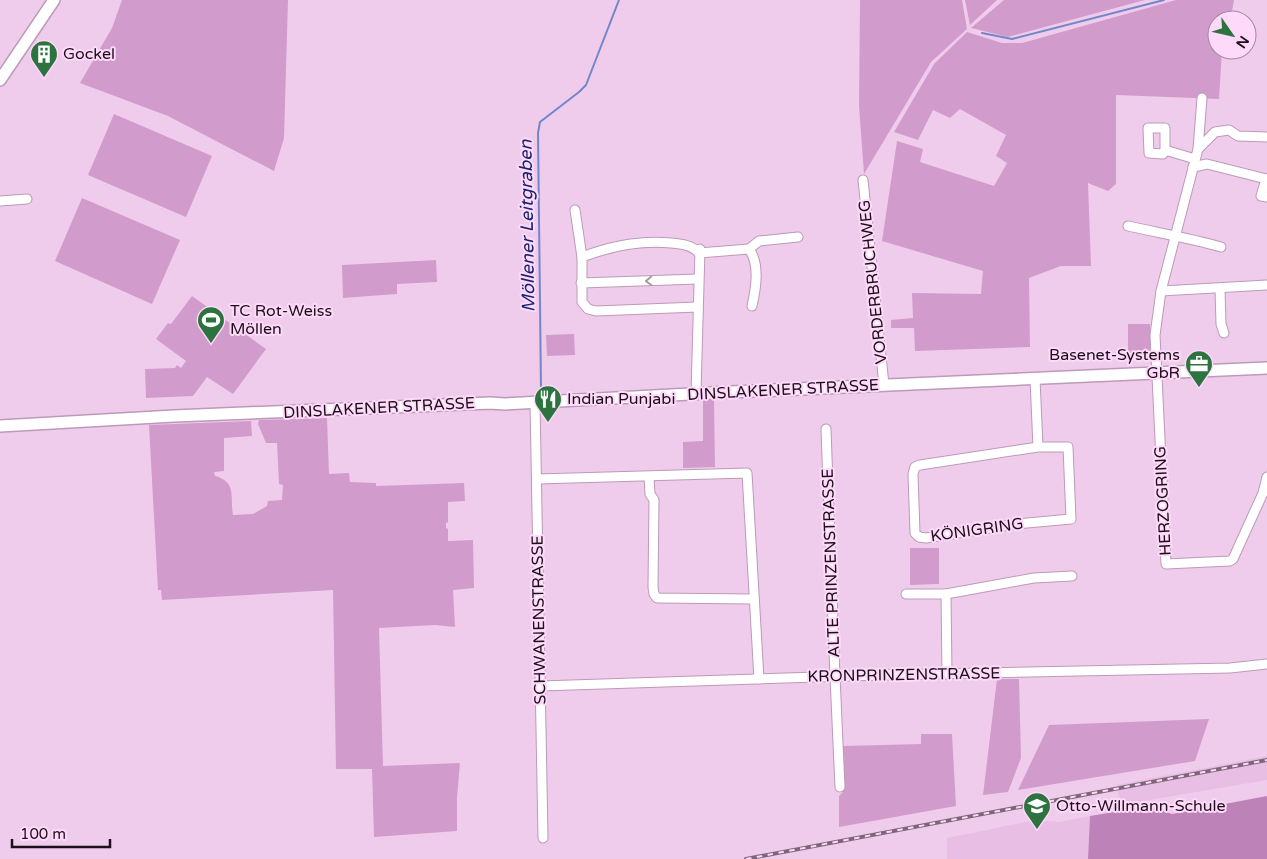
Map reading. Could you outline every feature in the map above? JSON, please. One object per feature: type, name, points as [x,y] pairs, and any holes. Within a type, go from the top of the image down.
[{"type":"main road","points":[[0,80],[54,0]]},
{"type":"main road","name":"DINSLAKENER STRASSE","points":[[0,426],[174,416],[535,402],[696,393],[1267,368]]},
{"type":"street","points":[[1157,373],[1155,335],[1161,291],[1198,148],[1202,98]]},
{"type":"street","points":[[1198,148],[1215,132],[1229,130],[1238,136],[1267,137]]},
{"type":"street","points":[[1165,150],[1194,163],[1207,164],[1266,179],[1261,196],[1267,197]]},
{"type":"street","name":"VORDERBRUCHWEG","points":[[863,180],[884,385]]},
{"type":"street","points":[[0,201],[28,198]]},
{"type":"street","points":[[575,210],[582,257],[582,302],[588,309],[596,311],[697,307]]},
{"type":"street","points":[[1128,226],[1221,247]]},
{"type":"street","points":[[582,257],[605,248],[629,243],[656,241],[682,244],[699,250],[748,249],[759,241],[798,237]]},
{"type":"street","points":[[748,249],[754,257],[756,289],[752,306]]},
{"type":"street","points":[[696,393],[699,250]]},
{"type":"street","points":[[581,283],[698,279]]},
{"type":"street","points":[[1161,291],[1267,285]]},
{"type":"street","points":[[1220,289],[1221,324],[1224,333]]},
{"type":"street","name":"HERZOGRING","points":[[1157,373],[1166,564],[1230,561],[1233,559],[1263,493],[1267,477]]},
{"type":"street","points":[[1035,378],[1038,447]]},
{"type":"street","name":"SCHWANENSTRASSE","points":[[535,402],[543,838]]},
{"type":"street","name":"ALTE PRINZENSTRASSE","points":[[826,429],[840,787]]},
{"type":"street","name":"KÖNIGRING","points":[[1038,447],[1068,447],[1071,519],[1016,524],[926,538],[919,537],[915,533],[913,474],[915,467],[1038,447]]},
{"type":"street","points":[[537,480],[747,473],[759,679]]},
{"type":"street","points":[[648,477],[650,494],[654,500],[652,587],[657,598],[754,599]]},
{"type":"street","points":[[906,594],[946,594],[1034,578],[1072,576]]},
{"type":"street","points":[[946,594],[947,674]]},
{"type":"street","name":"KRONPRINZENSTRASSE","points":[[541,686],[1221,668],[1267,664]]},
{"type":"shaded area","points":[[122,0],[288,0],[284,138],[274,171],[168,116],[80,83],[112,28]]},
{"type":"shaded area","points":[[860,0],[962,0],[967,29],[931,62],[864,174],[859,106]]},
{"type":"shaded area","points":[[965,0],[997,0],[970,25]]},
{"type":"shaded area","points":[[1004,0],[1145,0],[1008,37],[971,28]]},
{"type":"shaded area","points":[[1176,0],[1234,0],[1232,10],[1207,10],[1207,60],[1221,60],[1219,99],[1116,95],[1116,184],[1108,191],[1088,183],[1091,266],[1061,266],[1029,278],[1030,347],[915,351],[914,328],[891,328],[891,320],[913,318],[912,293],[981,294],[983,271],[882,241],[897,141],[923,149],[920,162],[994,186],[1007,163],[996,156],[1006,135],[960,109],[950,118],[933,110],[918,140],[894,132],[934,64],[967,32],[1002,43],[1022,43]]},
{"type":"shaded area","points":[[114,114],[212,156],[186,217],[88,175]]},
{"type":"shaded area","points":[[82,198],[180,240],[152,304],[55,261]]},
{"type":"shaded area","points":[[436,260],[437,282],[397,284],[397,294],[343,298],[342,265]]},
{"type":"shaded area","name":"TC Rot-Weiss Möllen","points":[[192,296],[266,349],[233,394],[207,377],[193,396],[146,398],[145,369],[175,368],[177,365],[181,368],[186,361],[156,339],[168,323],[171,324]]},
{"type":"shaded area","points":[[1128,324],[1150,324],[1150,354],[1128,354]]},
{"type":"shaded area","points":[[574,334],[575,355],[547,356],[546,335]]},
{"type":"shaded area","points":[[703,400],[714,400],[715,467],[683,468],[683,442],[703,441]]},
{"type":"shaded area","points":[[327,418],[329,474],[349,473],[350,482],[376,483],[376,486],[464,483],[465,501],[448,502],[448,522],[446,523],[446,528],[448,529],[448,541],[473,540],[474,588],[453,590],[455,627],[435,625],[379,628],[383,766],[460,763],[457,831],[374,837],[372,769],[336,769],[333,590],[162,600],[161,590],[158,590],[149,425],[251,421],[252,436],[224,438],[224,471],[214,472],[215,476],[227,482],[230,486],[233,515],[253,514],[267,506],[268,501],[282,500],[283,485],[279,484],[277,443],[266,443],[258,424],[259,420]]},
{"type":"shaded area","points":[[910,548],[939,548],[939,584],[910,585]]},
{"type":"shaded area","points":[[997,679],[1019,679],[1021,758],[1008,792],[983,795]]},
{"type":"shaded area","points":[[1209,719],[1195,761],[1018,790],[1049,725]]},
{"type":"shaded area","points":[[921,734],[952,734],[956,806],[839,827],[839,796],[843,792],[843,746],[921,744]]},
{"type":"shaded area","points":[[1267,756],[1267,780],[1120,805],[1117,785]]},
{"type":"shaded area","points":[[1267,796],[1267,859],[1088,859],[1090,816],[1150,806],[1172,814]]},
{"type":"shaded area","name":"Otto-Willmann-Schule","points":[[1090,816],[1088,859],[947,859],[947,838],[1035,820],[1059,822]]},
{"type":"waterway","name":"Möllener Leitgraben","points":[[541,389],[538,133],[540,122],[586,85],[619,0]]},
{"type":"waterway","points":[[982,33],[1012,39],[1164,0]]},
{"type":"railway","points":[[746,859],[1267,760]]},
{"type":"place","name":"Gockel","points":[[44,78]]},
{"type":"place","name":"TC Rot-Weiss Möllen","points":[[211,344]]},
{"type":"place","name":"Basenet-Systems GbR","points":[[1199,388]]},
{"type":"place","name":"Indian Punjabi","points":[[548,423]]},
{"type":"place","name":"Otto-Willmann-Schule","points":[[1037,830]]}]
